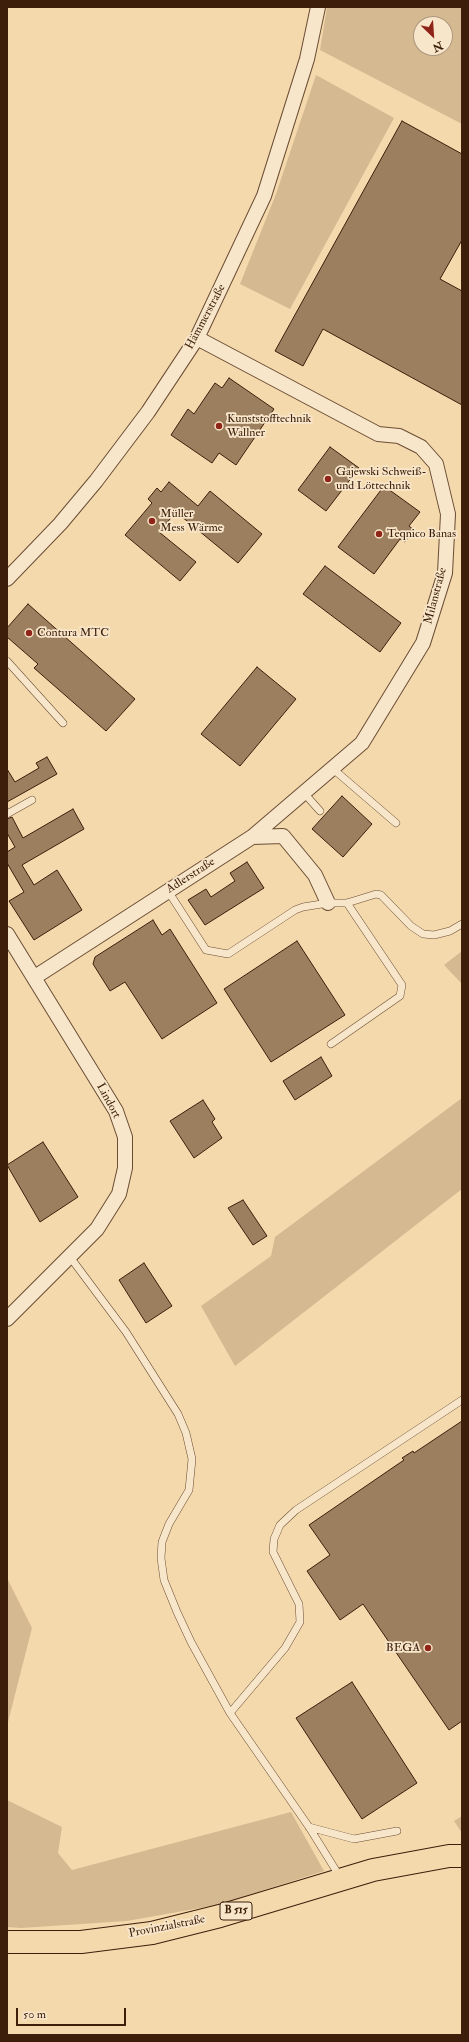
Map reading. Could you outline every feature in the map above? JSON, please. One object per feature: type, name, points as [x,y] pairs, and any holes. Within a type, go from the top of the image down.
[{"type":"main road","name":"Provinzialstraße","points":[[7,1942],[81,1942],[152,1933],[220,1916],[373,1870],[449,1856],[462,1856]]},
{"type":"street","name":"Hämmerstraße","points":[[7,579],[60,524],[96,481],[148,412],[197,338],[264,196],[307,59],[318,7]]},
{"type":"street","name":"Milanstraße","points":[[197,338],[378,434],[399,436],[421,447],[436,464],[448,514],[445,573],[423,643],[362,744],[252,837]]},
{"type":"street","points":[[252,837],[283,836],[315,875],[328,904]]},
{"type":"street","name":"Adlerstraße","points":[[35,977],[252,837]]},
{"type":"street","name":"Lindort","points":[[7,934],[35,977],[116,1111],[125,1137],[125,1168],[119,1194],[97,1228],[7,1319]]},
{"type":"lane","points":[[7,661],[63,723]]},
{"type":"lane","points":[[332,768],[396,823]]},
{"type":"lane","points":[[304,793],[320,811]]},
{"type":"lane","points":[[7,814],[32,800]]},
{"type":"lane","points":[[168,891],[206,950],[228,954],[295,910],[303,907],[347,903],[376,894],[381,895],[411,926],[423,934],[434,935],[450,931],[462,924]]},
{"type":"lane","points":[[331,1044],[400,996],[402,985],[347,903]]},
{"type":"lane","points":[[70,1257],[104,1300],[145,1361],[178,1414],[186,1433],[192,1459],[189,1490],[169,1524],[162,1542],[161,1558],[164,1580],[191,1642],[230,1713],[309,1827],[341,1879]]},
{"type":"lane","points":[[230,1713],[285,1648],[300,1622],[299,1604],[273,1552],[274,1539],[280,1525],[296,1510],[462,1400]]},
{"type":"lane","points":[[309,1827],[354,1839],[397,1831]]},
{"type":"shaded area","points":[[327,7],[462,7],[462,124],[320,50]]},
{"type":"shaded area","points":[[316,75],[394,118],[290,309],[240,284],[276,194]]},
{"type":"shaded area","points":[[462,951],[462,984],[444,965]]},
{"type":"shaded area","points":[[462,1098],[462,1189],[235,1366],[201,1306],[271,1256],[275,1237]]},
{"type":"shaded area","points":[[7,1578],[32,1628],[7,1726]]},
{"type":"shaded area","points":[[7,1800],[62,1827],[58,1853],[72,1870],[291,1812],[324,1871],[217,1905],[127,1921],[21,1928],[7,1927]]},
{"type":"shaded area","points":[[462,1816],[462,1833],[454,1821]]},
{"type":"building","points":[[402,121],[462,154],[462,240],[440,279],[462,291],[462,405],[323,329],[303,366],[275,351]]},
{"type":"building","name":"Kunststofftechnik Wallner","points":[[229,378],[274,409],[236,465],[219,453],[212,463],[171,435],[188,409],[194,414],[215,383],[222,388]]},
{"type":"building","name":"Gajewski Schweiß- und Löttechnik","points":[[330,447],[359,468],[326,511],[298,490]]},
{"type":"building","points":[[169,482],[198,506],[210,491],[262,534],[238,563],[176,512],[159,532],[196,562],[180,581],[125,535],[152,503],[148,499],[157,488],[161,492]]},
{"type":"building","name":"Teqnico Banas","points":[[384,486],[420,512],[409,526],[414,530],[405,542],[400,539],[374,574],[338,547]]},
{"type":"building","points":[[325,566],[401,623],[380,652],[303,594]]},
{"type":"building","points":[[28,604],[135,699],[106,731],[34,668],[38,664],[7,637],[7,628]]},
{"type":"building","points":[[257,667],[296,699],[240,766],[201,734]]},
{"type":"building","points":[[47,757],[57,774],[7,802],[7,769],[15,782],[39,768],[36,763]]},
{"type":"building","points":[[342,796],[372,824],[343,857],[312,829]]},
{"type":"building","points":[[73,809],[84,829],[22,865],[34,885],[57,870],[82,910],[34,940],[9,901],[24,892],[7,863],[7,852],[15,847],[7,833],[7,819],[12,817],[23,838]]},
{"type":"building","points":[[247,862],[264,888],[205,925],[188,900],[206,889],[211,897],[235,881],[230,873]]},
{"type":"building","points":[[153,920],[162,935],[170,929],[217,1003],[162,1039],[125,982],[110,991],[93,964],[95,957]]},
{"type":"building","points":[[297,941],[345,1015],[271,1062],[224,989]]},
{"type":"building","points":[[321,1057],[332,1076],[295,1100],[283,1081]]},
{"type":"building","points":[[203,1100],[215,1119],[212,1122],[222,1138],[194,1158],[170,1121]]},
{"type":"building","points":[[43,1142],[78,1197],[40,1222],[7,1165]]},
{"type":"building","points":[[243,1200],[267,1236],[253,1245],[228,1208]]},
{"type":"building","points":[[144,1263],[172,1306],[146,1323],[119,1280]]},
{"type":"building","name":"BEGA","points":[[462,1421],[462,1721],[449,1730],[363,1604],[340,1620],[307,1571],[330,1555],[309,1525],[404,1460],[402,1458],[413,1451],[414,1453]]},
{"type":"building","points":[[352,1682],[417,1783],[362,1819],[296,1718]]},
{"type":"place","name":"Kunststofftechnik Wallner","points":[[219,426]]},
{"type":"place","name":"Gajewski Schweiß- und Löttechnik","points":[[328,479]]},
{"type":"place","name":"Müller Mess Wärme","points":[[152,521]]},
{"type":"place","name":"Teqnico Banas","points":[[379,534]]},
{"type":"place","name":"Contura MTC","points":[[29,633]]},
{"type":"place","name":"BEGA","points":[[428,1648]]}]
